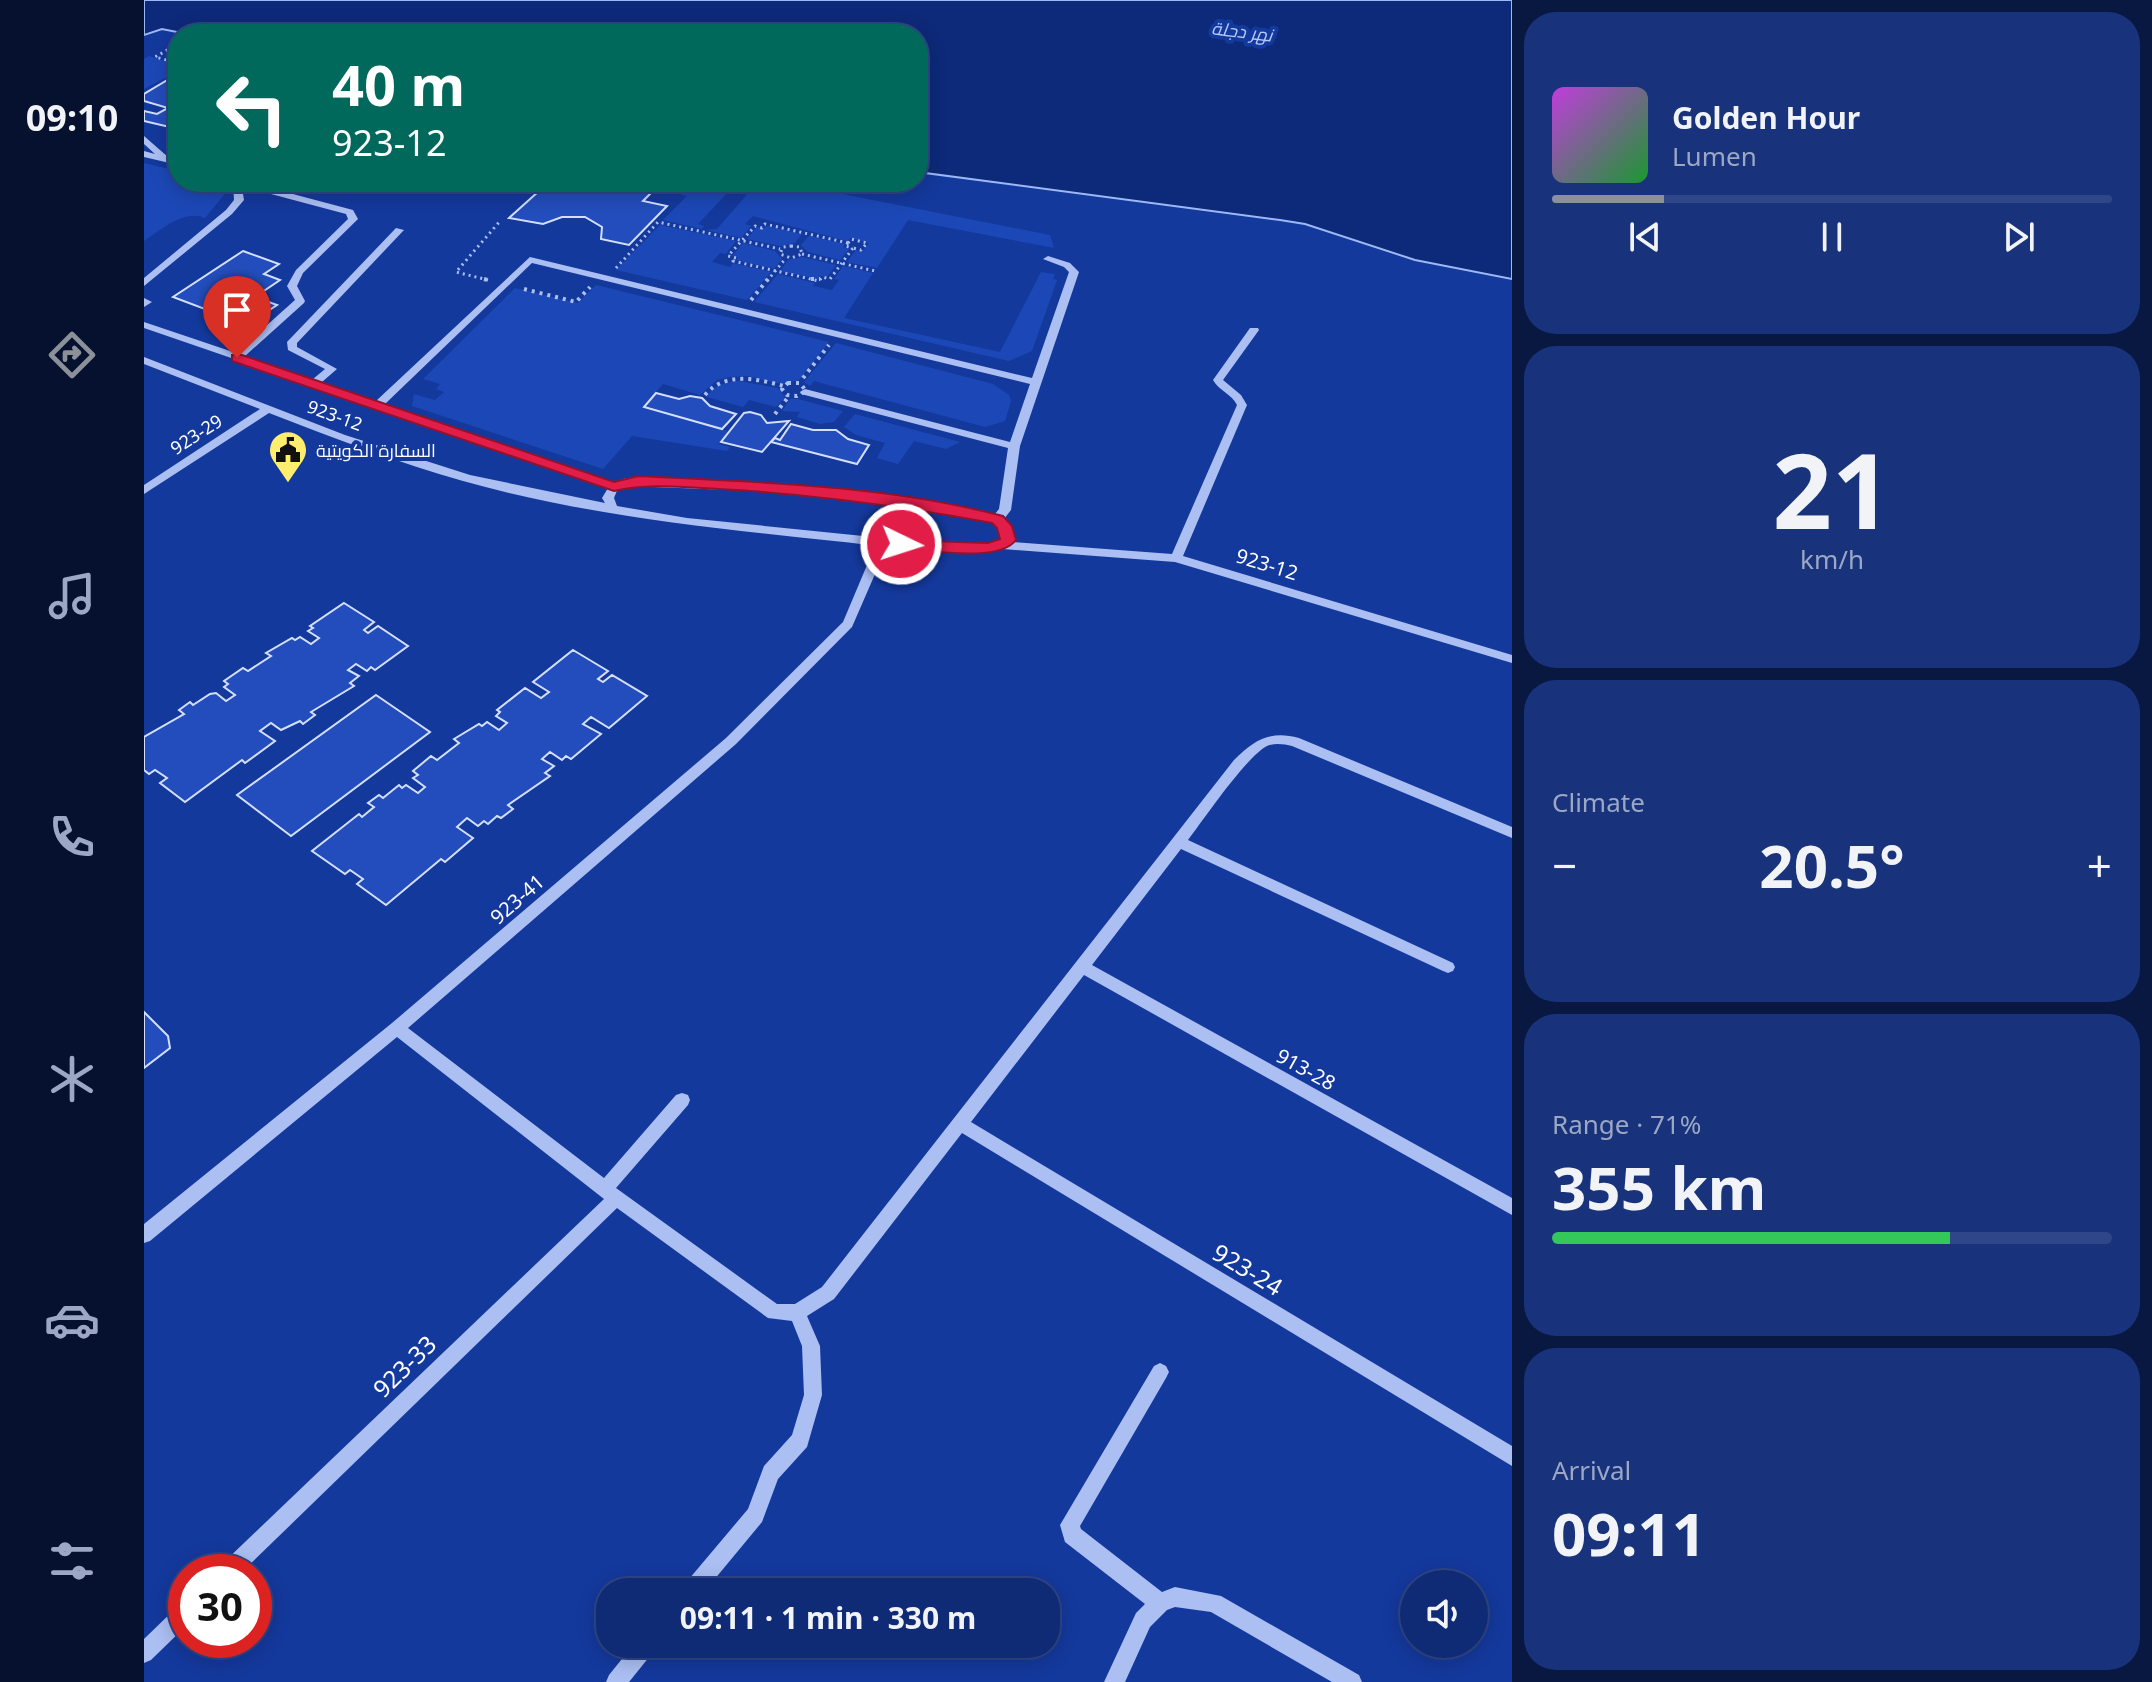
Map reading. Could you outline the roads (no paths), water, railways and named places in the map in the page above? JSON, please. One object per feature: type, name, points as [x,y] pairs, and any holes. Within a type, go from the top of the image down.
[{"type":"street","points":[[144,139],[165,159]]},
{"type":"street","points":[[144,154],[168,160]]},
{"type":"street","points":[[144,283],[229,212],[239,200],[238,192]]},
{"type":"street","points":[[237,358],[300,301],[292,286],[299,272],[353,219],[350,212],[274,192]]},
{"type":"street","points":[[314,384],[332,369],[292,348],[292,342],[399,230]]},
{"type":"street","points":[[1003,545],[1008,540],[1007,533],[997,519],[1005,510],[1014,446],[1074,272],[1067,265],[1048,259]]},
{"type":"street","points":[[377,406],[530,260],[1037,382]]},
{"type":"street","name":"923-12","points":[[144,325],[614,486],[638,481],[787,488],[880,498],[997,519]]},
{"type":"street","points":[[1176,558],[1242,405],[1238,397],[1221,387],[1218,380],[1254,330]]},
{"type":"street","name":"923-12","points":[[144,360],[267,409],[467,478],[550,497],[687,522],[932,547],[988,548],[1003,545],[1176,558],[1512,659]]},
{"type":"street","points":[[805,392],[1014,446]]},
{"type":"street","name":"923-29","points":[[144,490],[267,409]]},
{"type":"street","points":[[612,507],[608,498],[614,486]]},
{"type":"street","name":"923-41","points":[[144,1235],[397,1028],[731,741],[848,624],[876,558]]},
{"type":"street","points":[[397,1028],[610,1193],[774,1312],[797,1313],[828,1293],[1080,966],[1239,764],[1259,744],[1274,737],[1294,741],[1512,833]]},
{"type":"street","points":[[1178,842],[1448,967]]},
{"type":"street","name":"913-28","points":[[1080,966],[1512,1207]]},
{"type":"street","name":"923-33","points":[[246,1554],[610,1193],[682,1100]]},
{"type":"street","name":"923-24","points":[[959,1123],[1512,1457]]},
{"type":"street","points":[[703,1578],[755,1515],[771,1473],[800,1440],[813,1395],[811,1346],[797,1313]]},
{"type":"street","points":[[1160,1372],[1070,1525],[1072,1535],[1167,1600],[1214,1603],[1352,1682]]},
{"type":"street","points":[[1114,1682],[1143,1620],[1167,1600]]},
{"type":"street","points":[[144,1653],[168,1630]]},
{"type":"street","points":[[616,1682],[636,1658]]},
{"type":"water","name":"نهر دجلة","points":[[144,0],[1512,0],[1512,279],[1415,260],[1305,224],[928,173],[928,24],[168,24],[168,30],[144,35]]},
{"type":"place","name":"السفارة الكويتية","points":[[288,484]]}]
